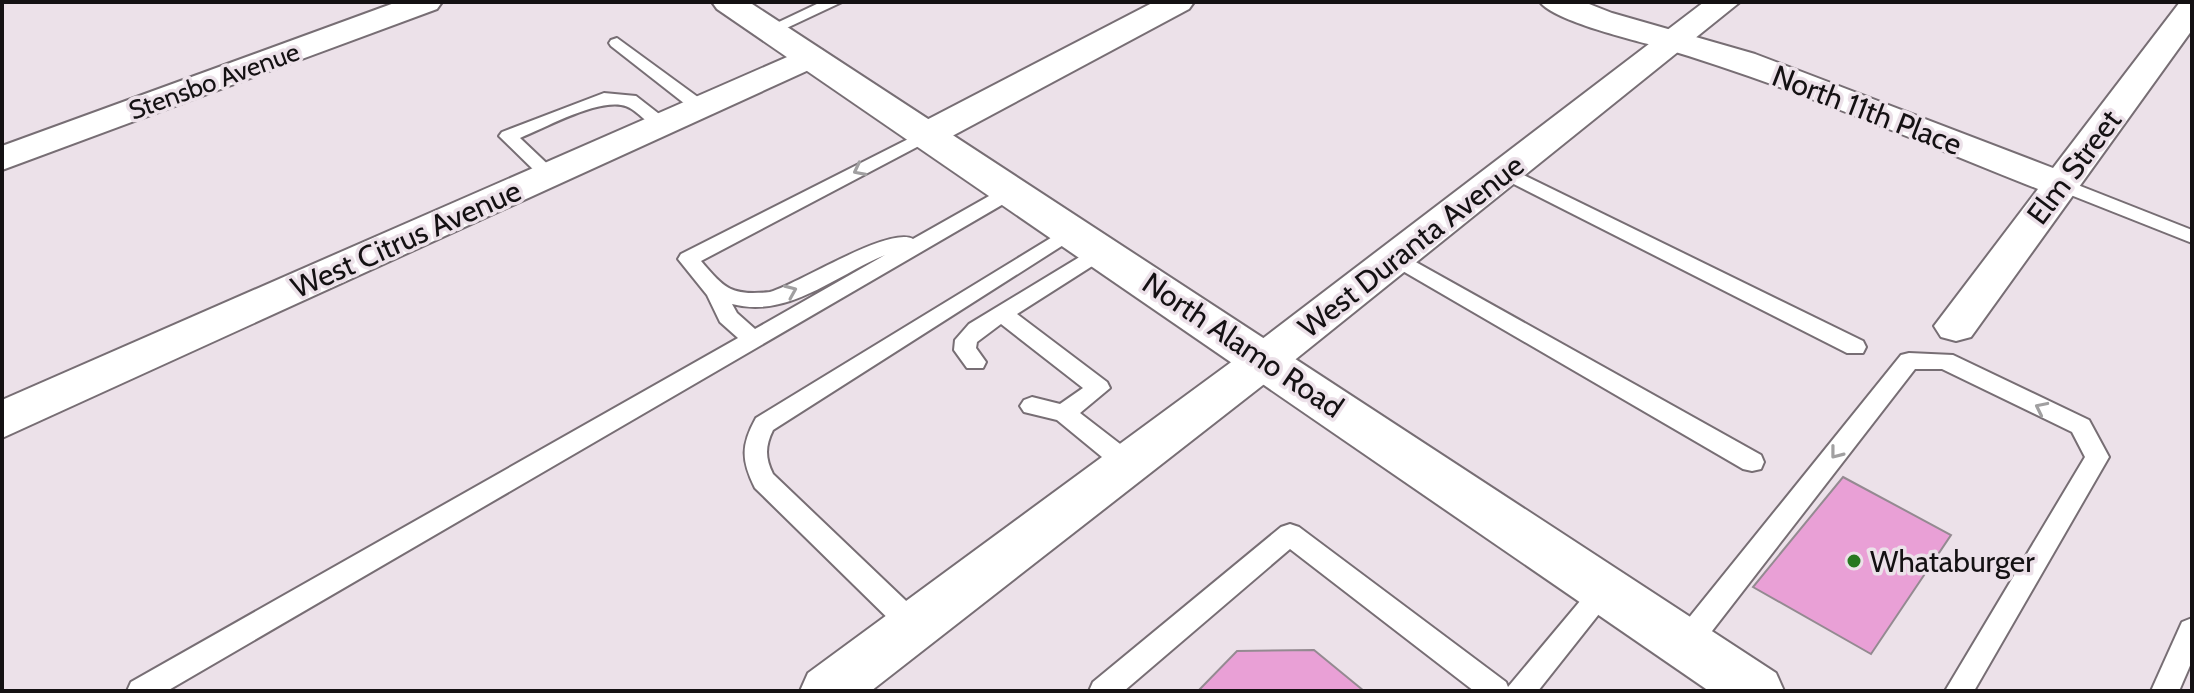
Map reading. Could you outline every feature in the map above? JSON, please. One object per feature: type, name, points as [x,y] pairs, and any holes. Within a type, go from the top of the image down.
[{"type":"street","name":"Stensbo Avenue","points":[[2,159],[426,2]]},
{"type":"street","name":"North Alamo Road","points":[[728,2],[1265,360],[1685,644],[1745,688]]},
{"type":"street","points":[[928,134],[1178,2]]},
{"type":"street","name":"North 11th Place","points":[[1556,2],[1601,20],[1743,61],[2060,184]]},
{"type":"street","name":"West Duranta Avenue","points":[[828,691],[1265,360],[1724,2]]},
{"type":"street","name":"Elm Street","points":[[1956,326],[2192,8]]},
{"type":"street","name":"West Citrus Avenue","points":[[2,420],[810,57]]},
{"type":"lane","points":[[770,30],[834,2]]},
{"type":"lane","points":[[617,43],[700,107]]},
{"type":"lane","points":[[549,174],[508,136],[604,98],[630,100],[663,124]]},
{"type":"lane","points":[[753,339],[728,317],[716,292],[688,259],[928,134]]},
{"type":"lane","points":[[1505,172],[1855,347]]},
{"type":"lane","points":[[2060,184],[2192,237]]},
{"type":"lane","points":[[141,691],[1012,191]]},
{"type":"lane","points":[[716,292],[752,301],[773,299],[860,256],[894,243],[930,237]]},
{"type":"lane","points":[[975,362],[965,350],[966,340],[1086,241]]},
{"type":"lane","points":[[914,626],[764,481],[753,462],[755,441],[764,424],[1086,241]]},
{"type":"lane","points":[[1396,258],[1752,462]]},
{"type":"lane","points":[[1002,313],[1099,388],[1064,413]]},
{"type":"lane","points":[[1685,644],[1909,361],[1945,361],[2081,426],[2097,457],[1959,691]]},
{"type":"lane","points":[[1032,406],[1064,413],[1128,464]]},
{"type":"lane","points":[[1103,691],[1290,534],[1496,691]]},
{"type":"lane","points":[[1521,691],[1605,590]]},
{"type":"lane","points":[[2165,691],[2192,630]]},
{"type":"building","name":"Whataburger","points":[[1843,477],[1951,535],[1871,654],[1753,587]]},
{"type":"building","points":[[1314,650],[1364,691],[1198,691],[1237,651]]},
{"type":"place","name":"Whataburger","points":[[1854,561]]}]
